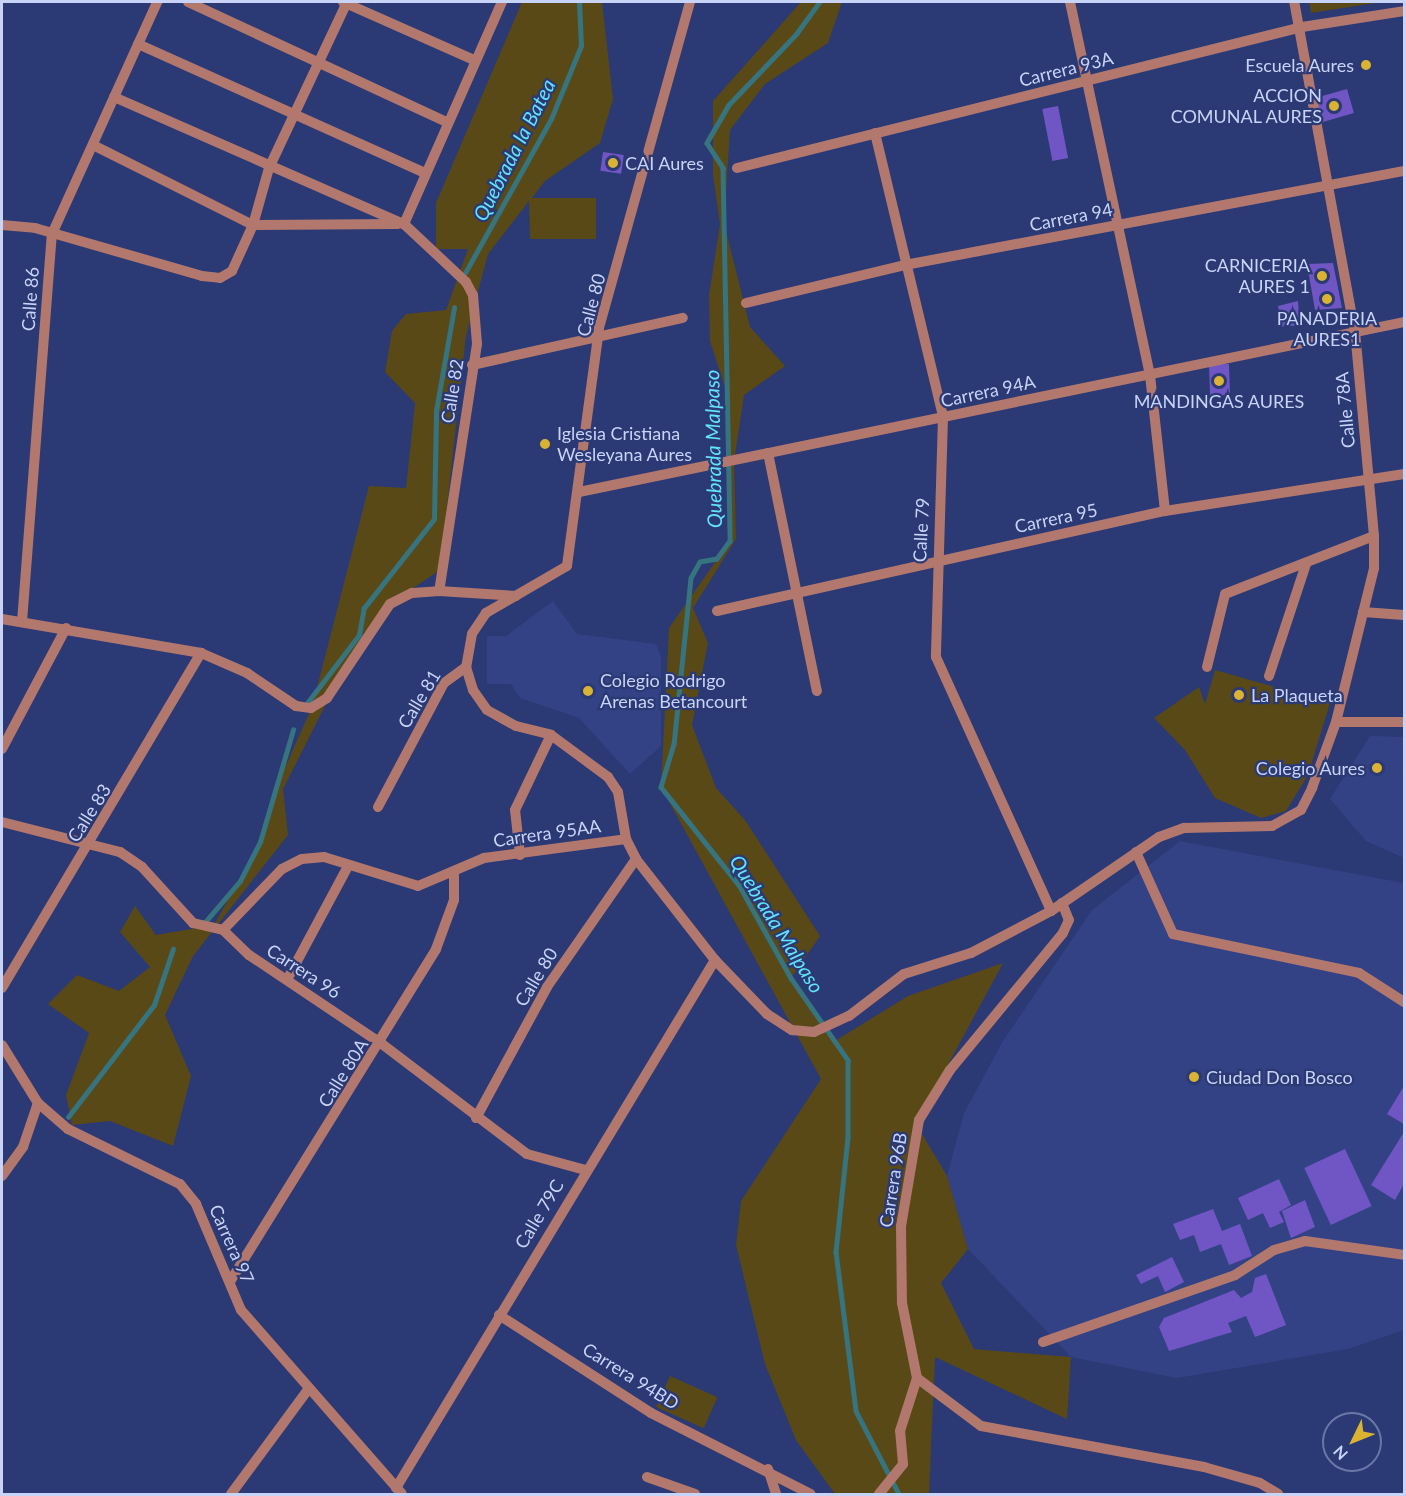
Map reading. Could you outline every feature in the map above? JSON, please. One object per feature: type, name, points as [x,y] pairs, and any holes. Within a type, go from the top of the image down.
[{"type":"street","name":"Calle 86","points":[[22,622],[52,234],[157,2]]},
{"type":"street","points":[[188,2],[447,122]]},
{"type":"street","points":[[2,225],[52,234],[220,278],[231,271],[253,225],[268,168],[320,62],[345,2],[474,60]]},
{"type":"street","name":"Calle 80","points":[[518,596],[567,566],[579,492],[597,338],[690,2]]},
{"type":"street","points":[[1070,2],[1084,81],[1119,224],[1150,375],[1165,511]]},
{"type":"street","name":"Calle 78A","points":[[1136,852],[1184,828],[1272,826],[1301,810],[1336,722],[1363,612],[1374,537],[1355,333],[1302,27],[1294,2]]},
{"type":"street","points":[[93,145],[253,225],[404,224],[498,3]]},
{"type":"street","name":"Carrera 93A","points":[[737,168],[1302,27],[1404,11]]},
{"type":"street","points":[[138,44],[294,117],[425,173]]},
{"type":"street","name":"Calle 82","points":[[114,97],[268,168],[404,224],[428,242],[473,295],[477,325],[439,591]]},
{"type":"street","name":"Calle 79","points":[[875,133],[905,265],[944,417],[936,561],[936,657],[942,681],[1051,911]]},
{"type":"street","name":"Carrera 94","points":[[746,303],[905,265],[1328,182],[1404,171]]},
{"type":"street","points":[[472,365],[683,318]]},
{"type":"street","name":"Carrera 94A","points":[[579,492],[1404,322]]},
{"type":"street","points":[[768,453],[817,691]]},
{"type":"street","name":"Carrera 95","points":[[717,610],[1165,511],[1368,482],[1404,474]]},
{"type":"street","points":[[1208,667],[1225,594],[1374,537]]},
{"type":"street","points":[[1269,676],[1306,564]]},
{"type":"street","points":[[2,619],[66,628],[201,653],[247,673],[296,706],[311,708],[327,698],[390,604],[412,594],[439,591],[518,596]]},
{"type":"street","name":"Calle 81","points":[[378,807],[444,683],[466,667],[472,634],[486,613],[518,596]]},
{"type":"street","points":[[1363,612],[1404,615]]},
{"type":"street","points":[[2,749],[66,628]]},
{"type":"street","name":"Calle 83","points":[[2,988],[201,653]]},
{"type":"street","points":[[466,667],[473,690],[487,710],[516,726],[551,735],[608,777],[618,792],[626,839],[636,859],[715,960],[767,1014],[792,1030],[813,1032],[833,1024],[904,974],[971,953],[1051,911],[1136,852],[1173,934],[1359,973],[1404,1002]]},
{"type":"street","points":[[1336,722],[1404,722]]},
{"type":"street","points":[[520,855],[515,810],[551,735]]},
{"type":"street","points":[[2,822],[120,852],[142,867],[193,923],[224,930]]},
{"type":"street","name":"Carrera 95AA","points":[[224,930],[282,869],[302,859],[324,857],[405,886],[454,873],[484,858],[520,855],[626,839]]},
{"type":"street","name":"Calle 80","points":[[476,1118],[547,987],[636,859]]},
{"type":"street","points":[[288,978],[348,866]]},
{"type":"street","name":"Calle 80A","points":[[231,1280],[382,1044],[436,950],[454,900],[454,873]]},
{"type":"street","name":"Carrera 96B","points":[[916,1378],[902,1303],[901,1226],[920,1120],[950,1070],[1063,933],[1069,920],[1062,903]]},
{"type":"street","name":"Carrera 96","points":[[224,930],[249,955],[288,978],[382,1044],[476,1118],[527,1154],[585,1170]]},
{"type":"street","name":"Calle 79C","points":[[399,1491],[585,1170],[715,960]]},
{"type":"street","name":"Carrera 97","points":[[2,1045],[38,1103],[68,1129],[180,1184],[196,1204],[231,1280],[241,1310],[307,1390],[399,1491]]},
{"type":"street","points":[[2,1176],[23,1147],[38,1103]]},
{"type":"street","points":[[1043,1341],[1235,1275],[1274,1250],[1305,1241],[1404,1255]]},
{"type":"street","name":"Carrera 94BD","points":[[499,1315],[651,1413],[768,1469],[811,1494]]},
{"type":"street","points":[[879,1494],[903,1464],[900,1431],[916,1378],[981,1426],[1204,1467],[1260,1483],[1278,1494]]},
{"type":"street","points":[[231,1494],[307,1390]]},
{"type":"street","points":[[768,1469],[776,1494]]},
{"type":"street","points":[[647,1477],[695,1494]]},
{"type":"shaded area","points":[[522,2],[602,2],[613,99],[600,143],[545,181],[532,198],[596,198],[596,239],[530,239],[529,201],[488,254],[466,336],[440,570],[388,605],[329,698],[283,789],[288,835],[193,956],[165,1015],[191,1076],[173,1146],[110,1121],[72,1125],[66,1095],[89,1033],[48,1004],[77,975],[119,991],[150,967],[120,932],[135,906],[156,935],[214,925],[260,842],[276,788],[312,707],[369,486],[406,488],[415,403],[385,372],[392,331],[406,314],[446,310],[468,249],[436,249],[436,203]]},
{"type":"shaded area","points":[[801,2],[842,2],[828,43],[765,84],[730,130],[724,223],[750,327],[785,366],[744,395],[734,462],[736,539],[693,608],[708,643],[692,725],[716,788],[745,820],[820,936],[791,978],[835,1041],[908,996],[1003,963],[916,1124],[947,1176],[968,1249],[941,1283],[974,1349],[1071,1357],[1067,1419],[935,1357],[929,1494],[835,1494],[796,1440],[765,1364],[736,1245],[741,1201],[821,1079],[661,787],[669,628],[730,541],[729,400],[710,341],[709,295],[720,224],[713,175],[713,101]]},
{"type":"shaded area","points":[[1309,2],[1382,2],[1311,13]]},
{"type":"shaded area","name":"Colegio Rodrigo Arenas Betancourt","points":[[553,601],[577,634],[656,644],[661,657],[661,746],[630,774],[579,718],[520,698],[511,684],[487,684],[487,636],[506,636]]},
{"type":"shaded area","points":[[1215,670],[1330,703],[1308,775],[1286,811],[1261,818],[1215,798],[1185,750],[1154,718],[1199,687],[1205,704]]},
{"type":"shaded area","name":"Colegio Aures","points":[[1370,736],[1404,737],[1404,858],[1366,841],[1330,799]]},
{"type":"shaded area","name":"Ciudad Don Bosco","points":[[1180,841],[1404,883],[1404,1330],[1348,1349],[1177,1378],[1071,1357],[968,1249],[947,1176],[964,1113],[1003,1041],[1092,910]]},
{"type":"shaded area","points":[[670,1376],[718,1397],[704,1428],[656,1407]]},
{"type":"building","name":"ACCION COMUNAL AURES","points":[[1347,89],[1354,113],[1321,122],[1314,98]]},
{"type":"building","points":[[1058,106],[1068,158],[1052,161],[1042,109]]},
{"type":"building","name":"CAI Aures","points":[[603,152],[624,155],[621,174],[600,171]]},
{"type":"building","points":[[1333,263],[1342,308],[1315,310],[1307,264]]},
{"type":"building","points":[[1298,301],[1300,325],[1282,327],[1278,306]]},
{"type":"building","name":"MANDINGAS AURES","points":[[1229,364],[1230,395],[1210,396],[1209,365]]},
{"type":"building","points":[[1404,1086],[1404,1124],[1387,1114]]},
{"type":"building","points":[[1404,1132],[1404,1184],[1395,1200],[1371,1185]]},
{"type":"building","points":[[1345,1149],[1372,1206],[1331,1225],[1304,1168]]},
{"type":"building","points":[[1279,1179],[1291,1205],[1279,1212],[1284,1222],[1270,1228],[1263,1213],[1248,1220],[1238,1198]]},
{"type":"building","points":[[1305,1200],[1315,1227],[1291,1238],[1282,1211]]},
{"type":"building","points":[[1213,1209],[1222,1231],[1240,1224],[1252,1256],[1229,1265],[1221,1244],[1200,1252],[1194,1235],[1180,1240],[1173,1224]]},
{"type":"building","points":[[1172,1257],[1184,1282],[1165,1292],[1158,1276],[1141,1284],[1136,1275]]},
{"type":"building","points":[[1266,1274],[1286,1325],[1255,1337],[1246,1316],[1228,1323],[1232,1332],[1169,1351],[1159,1327],[1164,1318],[1234,1290],[1241,1298],[1252,1292],[1255,1278]]},
{"type":"waterway","name":"Quebrada la Batea","points":[[465,273],[551,119],[581,46],[579,2]]},
{"type":"waterway","name":"Quebrada Malpaso","points":[[820,2],[797,34],[729,105],[707,143],[723,168],[730,541],[717,559],[700,562],[691,578],[674,744],[661,787],[739,885],[791,978],[848,1060],[848,1138],[836,1252],[856,1411],[899,1494]]},
{"type":"waterway","name":"Quebrada la Batea","points":[[307,703],[359,635],[364,608],[434,519],[436,411],[454,308]]},
{"type":"waterway","name":"Quebrada la Batea","points":[[206,921],[240,881],[260,842],[293,730]]},
{"type":"waterway","name":"Quebrada la Batea","points":[[68,1117],[154,1005],[173,949]]},
{"type":"place","name":"Escuela Aures","points":[[1366,65]]},
{"type":"place","name":"ACCION COMUNAL AURES","points":[[1334,106]]},
{"type":"place","name":"CAI Aures","points":[[613,163]]},
{"type":"place","name":"CARNICERIA AURES 1","points":[[1322,276]]},
{"type":"place","name":"PANADERIA AURES1","points":[[1327,299]]},
{"type":"place","name":"MANDINGAS AURES","points":[[1219,381]]},
{"type":"place","name":"Iglesia Cristiana Wesleyana Aures","points":[[545,444]]},
{"type":"place","name":"Colegio Rodrigo Arenas Betancourt","points":[[588,691]]},
{"type":"place","name":"La Plaqueta","points":[[1239,695]]},
{"type":"place","name":"Colegio Aures","points":[[1377,768]]},
{"type":"place","name":"Ciudad Don Bosco","points":[[1194,1077]]}]
